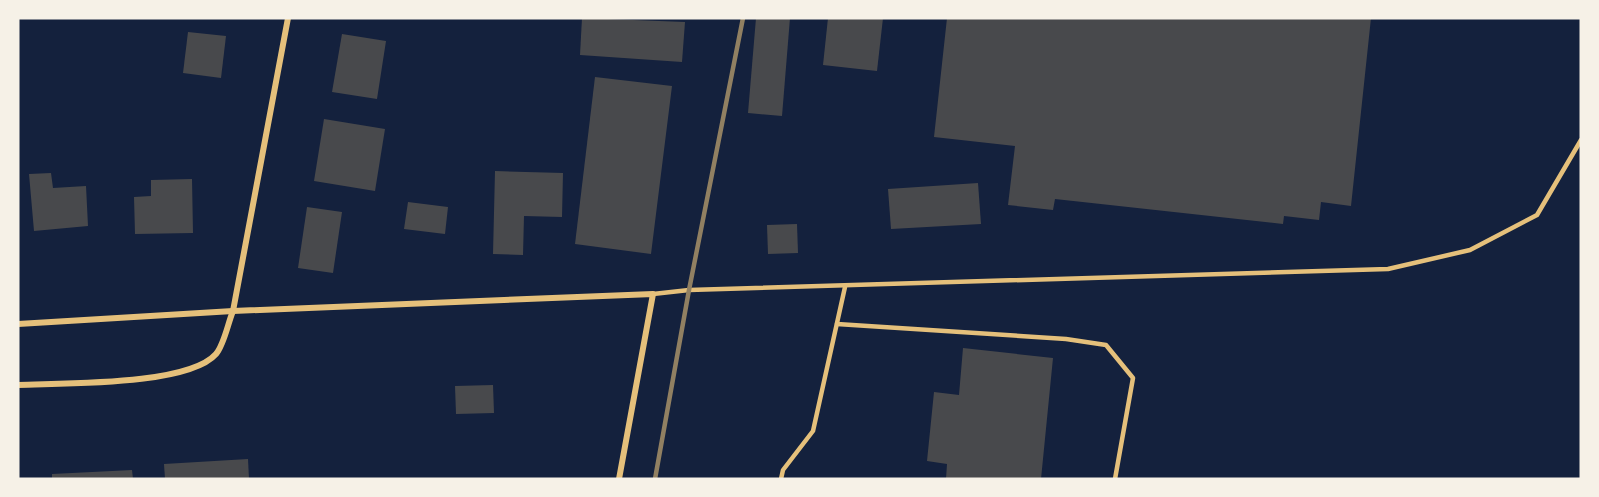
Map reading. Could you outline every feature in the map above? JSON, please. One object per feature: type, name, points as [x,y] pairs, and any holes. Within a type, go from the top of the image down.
[{"type":"street","points":[[18,385],[164,377],[196,368],[216,354],[233,311],[288,18]]},
{"type":"street","points":[[18,324],[233,311],[653,294],[619,479]]},
{"type":"lane","points":[[653,294],[689,290],[1388,269],[1470,250],[1537,215],[1581,140]]},
{"type":"lane","points":[[781,479],[783,470],[813,431],[845,286]]},
{"type":"lane","points":[[837,324],[1066,339],[1106,345],[1133,378],[1116,479]]},
{"type":"building","points":[[582,18],[685,22],[682,62],[580,55]]},
{"type":"building","points":[[756,18],[790,18],[782,116],[748,113]]},
{"type":"building","points":[[828,18],[883,18],[877,71],[823,65]]},
{"type":"building","points":[[947,18],[1371,18],[1351,206],[1321,202],[1319,220],[1284,216],[1283,224],[1055,199],[1053,210],[1008,205],[1015,146],[934,137]]},
{"type":"building","points":[[188,32],[226,36],[221,78],[183,73]]},
{"type":"building","points":[[342,34],[386,41],[377,99],[332,92]]},
{"type":"building","points":[[595,77],[672,86],[651,254],[575,244]]},
{"type":"building","points":[[324,119],[385,129],[375,191],[314,181]]},
{"type":"building","points":[[495,171],[563,173],[562,217],[524,216],[523,255],[493,254]]},
{"type":"building","points":[[51,173],[53,188],[86,186],[88,226],[34,231],[29,174]]},
{"type":"building","points":[[192,179],[193,233],[135,234],[134,197],[151,196],[151,180]]},
{"type":"building","points":[[978,183],[981,224],[891,229],[888,189]]},
{"type":"building","points":[[408,202],[448,207],[445,234],[404,229]]},
{"type":"building","points":[[307,207],[342,212],[333,273],[298,268]]},
{"type":"building","points":[[797,224],[798,253],[768,254],[767,225]]},
{"type":"building","points":[[963,348],[1053,358],[1041,479],[946,479],[947,464],[927,461],[934,392],[959,395]]},
{"type":"building","points":[[493,385],[494,413],[456,414],[455,386]]},
{"type":"building","points":[[248,459],[249,479],[165,479],[164,464]]},
{"type":"building","points":[[132,470],[133,479],[52,479],[52,474]]},
{"type":"railway","points":[[655,479],[689,290],[743,18]]}]
